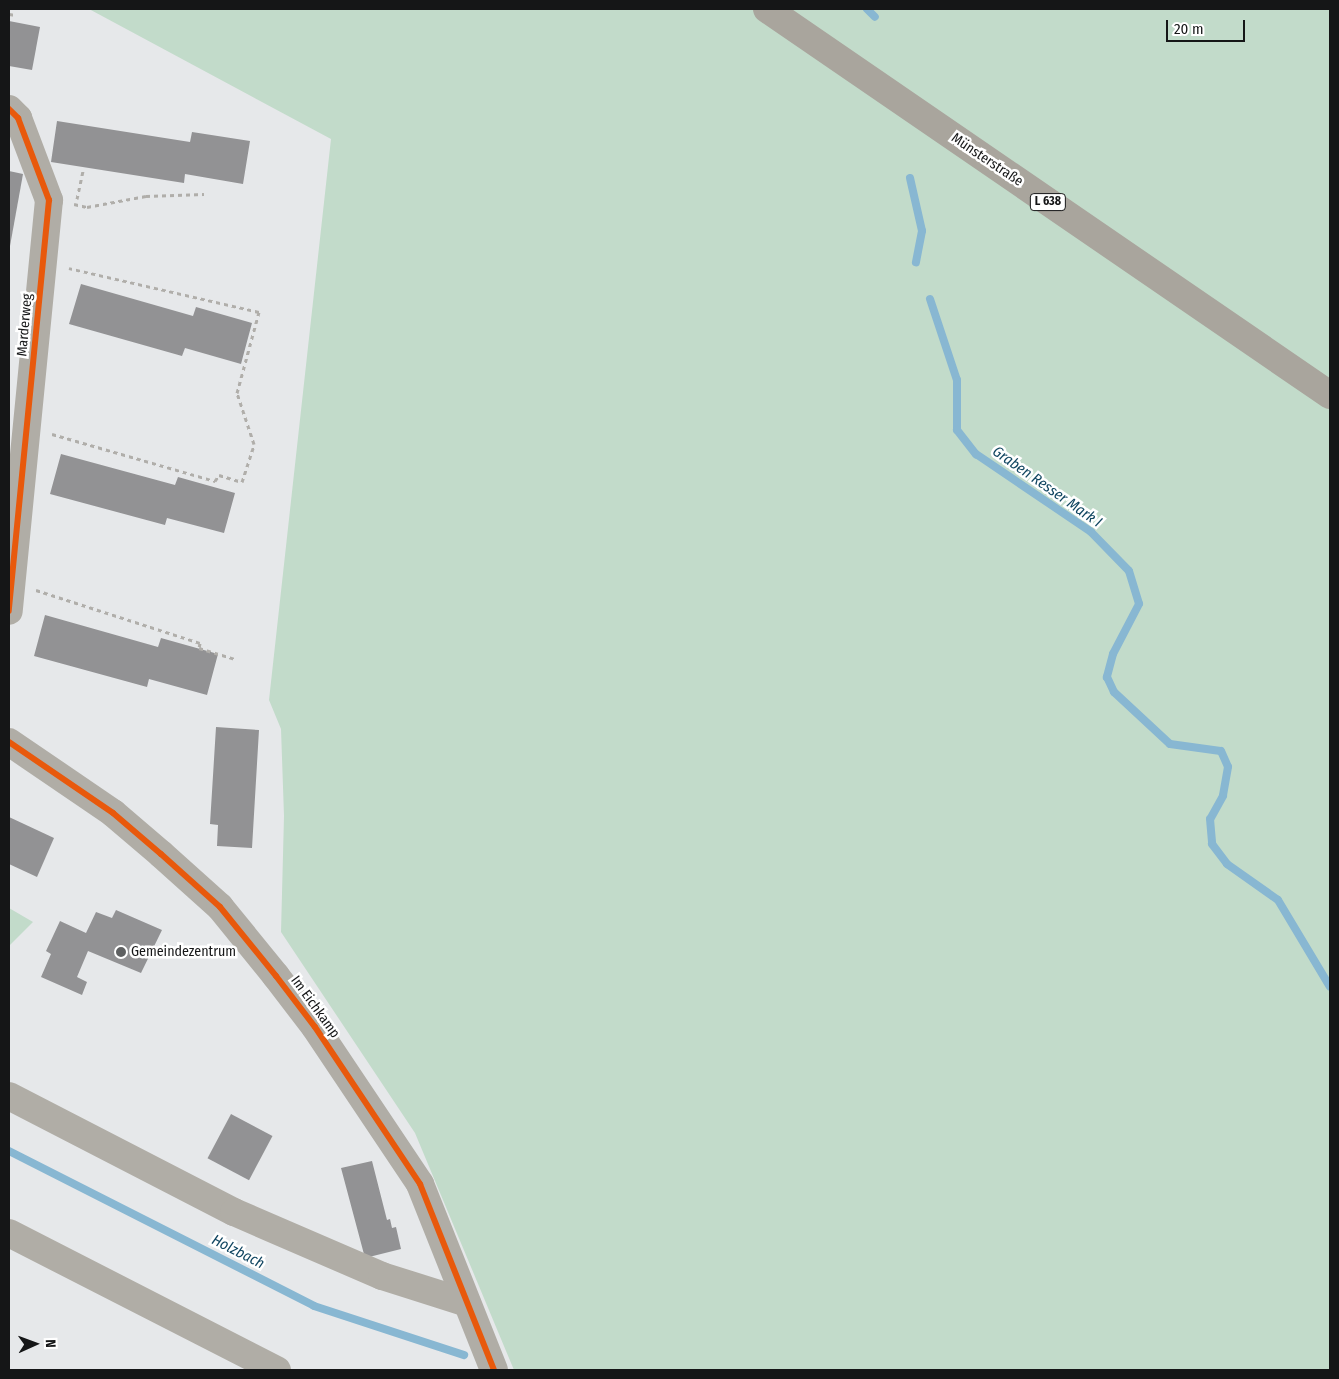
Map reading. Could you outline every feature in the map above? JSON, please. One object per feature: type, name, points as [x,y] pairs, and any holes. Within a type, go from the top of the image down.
[{"type":"main road","name":"Münsterstraße","points":[[767,9],[1330,395]]},
{"type":"street","name":"Marderweg","points":[[9,109],[18,118],[49,200],[9,612]]},
{"type":"street","name":"Im Eichkamp","points":[[9,742],[113,813],[161,854],[220,908],[276,976],[315,1027],[420,1184],[494,1370]]},
{"type":"street","points":[[9,1096],[234,1212],[382,1276],[467,1303]]},
{"type":"street","points":[[9,1233],[277,1370]]},
{"type":"path","points":[[9,14],[16,15]]},
{"type":"path","points":[[76,204],[83,171]]},
{"type":"path","points":[[49,200],[87,207],[146,196],[204,194]]},
{"type":"path","points":[[28,427],[215,481],[219,475],[242,482],[254,444],[237,393],[259,312],[44,262]]},
{"type":"path","points":[[12,582],[200,643],[199,648],[236,659]]},
{"type":"green space","points":[[89,9],[1330,9],[1330,1370],[514,1370],[415,1133],[281,932],[284,816],[281,729],[269,700],[331,139]]},
{"type":"green space","points":[[9,908],[33,922],[9,946]]},
{"type":"building","points":[[9,21],[40,27],[32,70],[9,66]]},
{"type":"building","points":[[57,121],[190,142],[192,132],[250,141],[243,184],[185,174],[184,183],[51,162]]},
{"type":"building","points":[[9,171],[23,174],[10,246],[9,246]]},
{"type":"building","points":[[81,284],[193,316],[196,307],[252,323],[241,364],[185,348],[182,356],[69,324]]},
{"type":"building","points":[[61,454],[175,485],[178,477],[235,493],[224,533],[167,518],[165,525],[50,494]]},
{"type":"building","points":[[45,615],[158,647],[161,638],[218,654],[207,695],[149,679],[147,687],[34,656]]},
{"type":"building","points":[[216,727],[259,730],[252,848],[217,846],[218,825],[210,824]]},
{"type":"building","points":[[9,817],[54,838],[37,877],[9,864]]},
{"type":"building","name":"Gemeindezentrum","points":[[116,910],[162,930],[141,973],[88,951],[77,977],[87,982],[82,995],[41,977],[51,954],[46,951],[60,921],[86,933],[96,912],[112,918]]},
{"type":"building","points":[[231,1114],[272,1136],[249,1180],[208,1158]]},
{"type":"building","points":[[372,1161],[387,1220],[390,1219],[392,1228],[396,1227],[401,1249],[365,1258],[341,1168]]},
{"type":"waterway","name":"Graben Resser Mark I","points":[[867,9],[875,17]]},
{"type":"waterway","name":"Graben Resser Mark I","points":[[910,178],[922,231],[916,262]]},
{"type":"waterway","name":"Graben Resser Mark I","points":[[930,299],[957,380],[957,430],[976,454],[1091,532],[1129,571],[1139,604],[1113,654],[1107,677],[1114,692],[1170,744],[1221,751],[1228,767],[1223,796],[1210,819],[1212,844],[1227,864],[1278,900],[1330,987]]},
{"type":"waterway","name":"Holzbach","points":[[9,1151],[314,1306],[464,1355]]},
{"type":"cycle path","points":[[9,109],[18,118],[49,200],[9,611]]},
{"type":"cycle path","points":[[9,742],[113,813],[161,854],[220,907],[276,976],[315,1027],[420,1184],[494,1370]]},
{"type":"place","name":"Gemeindezentrum","points":[[121,952]]}]
